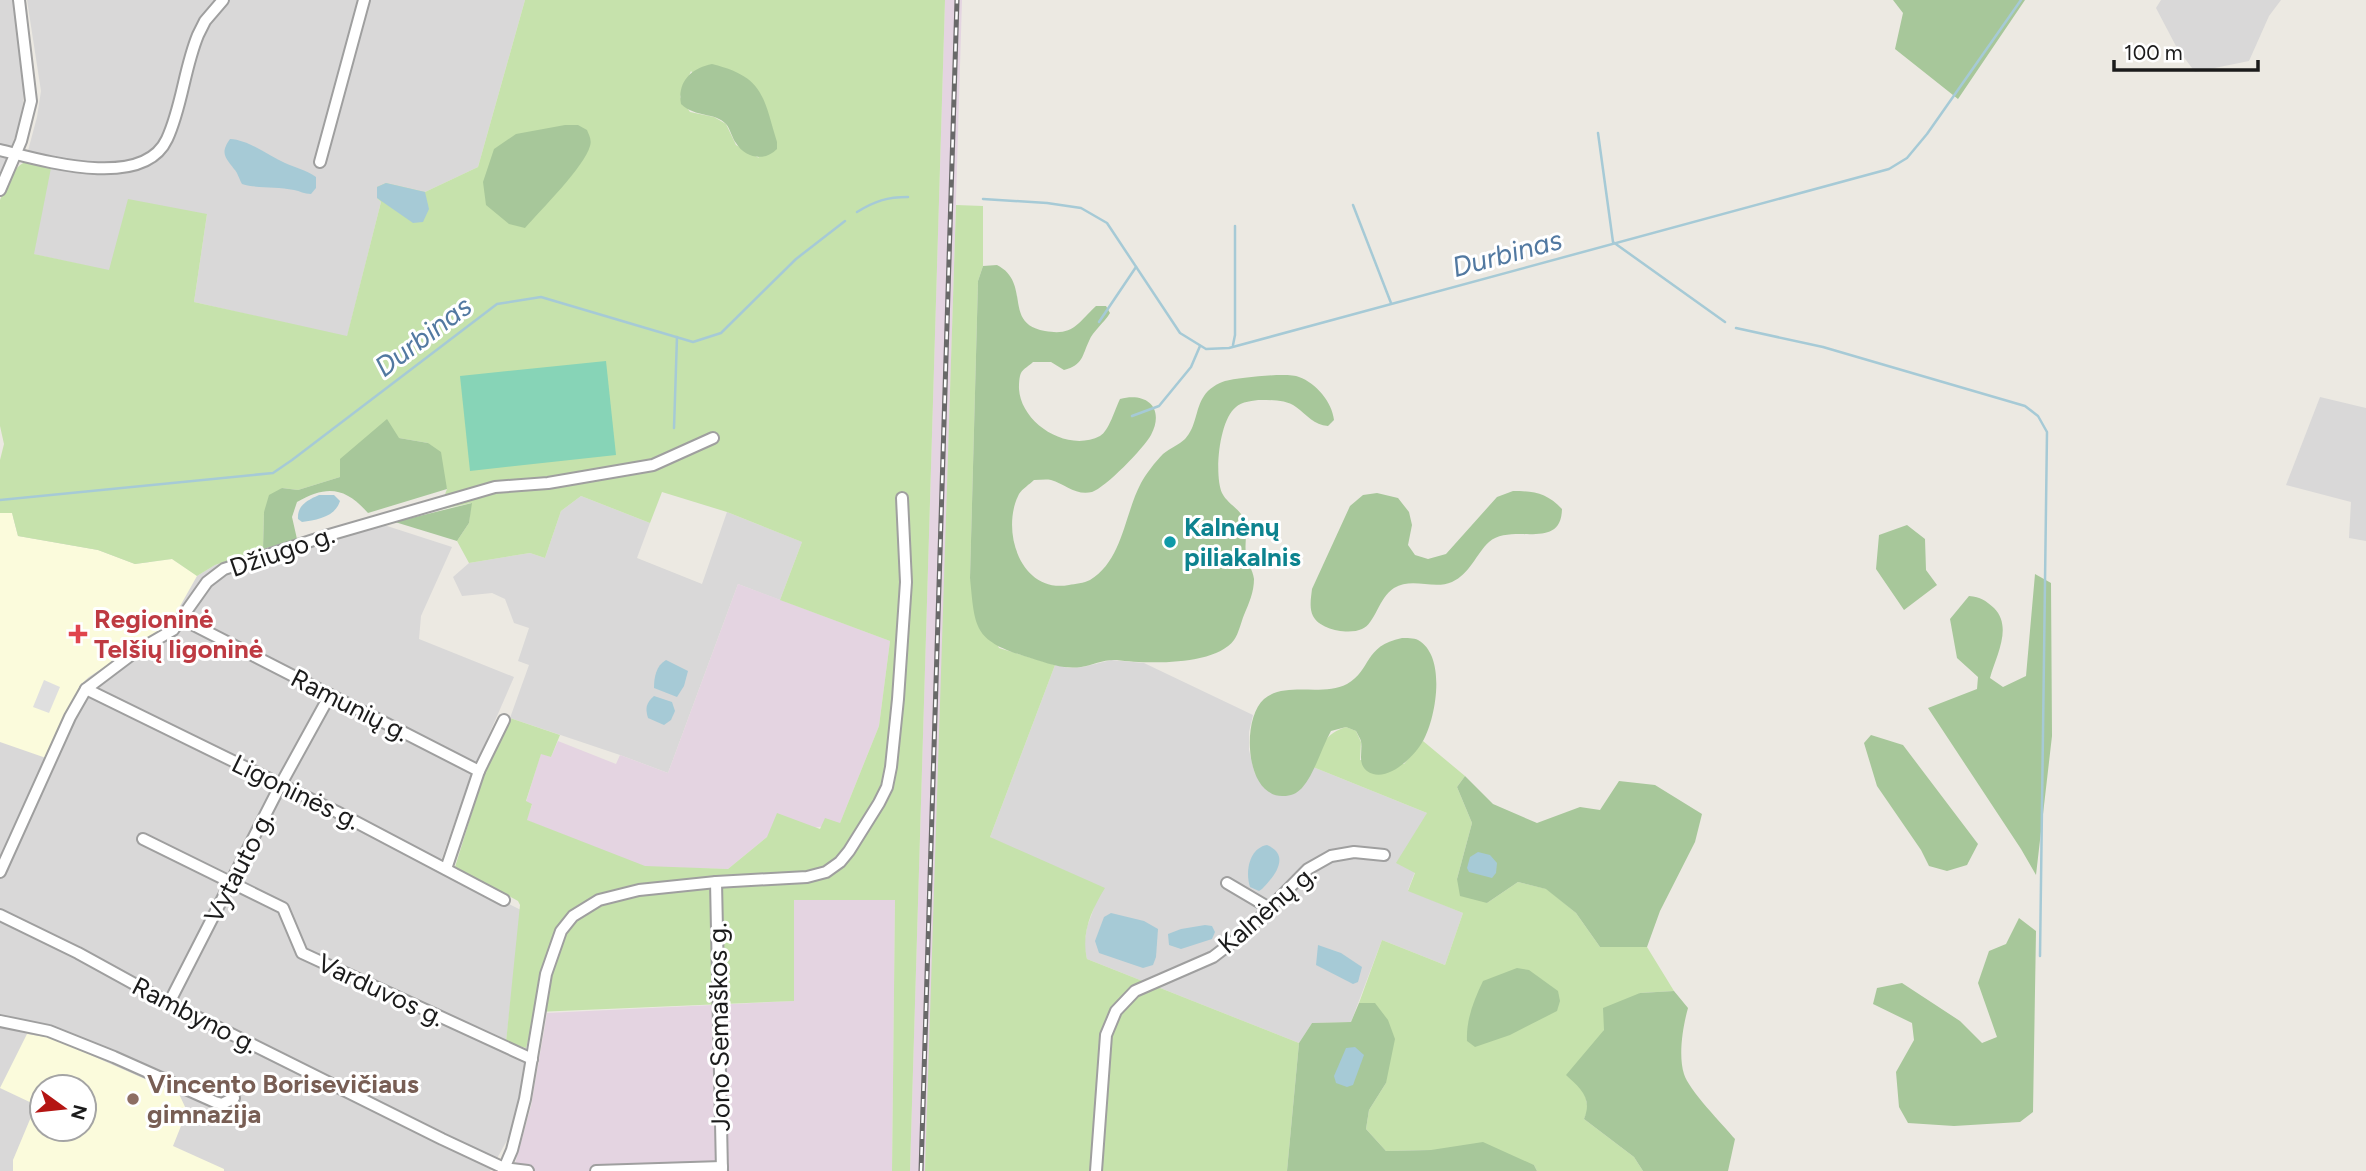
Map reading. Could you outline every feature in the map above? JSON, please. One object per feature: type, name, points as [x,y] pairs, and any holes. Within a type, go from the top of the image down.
[{"type":"street","points":[[0,190],[16,154],[31,101],[19,0]]},
{"type":"street","points":[[0,150],[99,169],[132,165],[151,158],[166,142],[198,35],[205,21],[223,0]]},
{"type":"street","points":[[320,162],[364,0]]},
{"type":"street","name":"Džiugo g.","points":[[0,872],[70,717],[86,689],[135,652],[173,630],[207,582],[224,569],[328,535],[495,487],[548,483],[653,465],[713,438]]},
{"type":"street","points":[[503,1170],[512,1150],[532,1059],[546,974],[561,931],[573,916],[610,896],[639,890],[807,877],[826,872],[849,851],[887,787],[898,699],[905,582],[902,498]]},
{"type":"street","name":"Ramunių g.","points":[[182,620],[480,771]]},
{"type":"street","name":"Ligoninės g.","points":[[86,689],[281,784],[504,900]]},
{"type":"street","name":"Vytauto g.","points":[[169,1003],[281,784],[330,695]]},
{"type":"street","points":[[446,869],[480,771],[504,720]]},
{"type":"street","name":"Varduvos g.","points":[[143,839],[283,908],[302,953],[532,1059]]},
{"type":"street","name":"Kalnėnų g.","points":[[1096,1171],[1106,1035],[1116,1011],[1135,990],[1213,957],[1271,909],[1308,869],[1331,856],[1354,852],[1384,855]]},
{"type":"street","name":"Jono Semaškos g.","points":[[716,882],[722,1169]]},
{"type":"street","points":[[1227,883],[1271,909]]},
{"type":"street","name":"Rambyno g.","points":[[0,915],[503,1170],[528,1171]]},
{"type":"street","points":[[0,1021],[49,1031],[215,1102],[222,1104],[234,1098]]},
{"type":"street","points":[[596,1171],[722,1169]]},
{"type":"shaded area","points":[[0,0],[13,0],[24,75],[18,129],[0,175]]},
{"type":"shaded area","points":[[27,0],[525,0],[478,167],[425,192],[377,198],[381,202],[347,337],[194,302],[207,214],[110,271],[33,254],[50,168],[25,162],[41,91]]},
{"type":"shaded area","points":[[945,0],[962,0],[925,1171],[910,1171]]},
{"type":"shaded area","points":[[2161,0],[2281,0],[2269,16],[2249,61],[2195,72],[2177,48],[2156,8]]},
{"type":"shaded area","points":[[2320,397],[2366,408],[2366,541],[2349,538],[2351,502],[2286,485]]},
{"type":"shaded area","points":[[581,496],[650,523],[637,558],[702,584],[727,512],[802,542],[780,600],[738,584],[668,773],[510,718],[529,665],[518,661],[529,628],[514,623],[505,599],[492,593],[462,596],[453,577],[469,563],[530,553],[545,558],[561,511]]},
{"type":"shaded area","points":[[0,513],[197,576],[215,565],[341,525],[365,522],[384,525],[452,547],[421,616],[419,639],[514,677],[470,778],[438,869],[521,910],[506,1042],[526,1048],[527,1064],[510,1135],[490,1171],[0,1171]]},
{"type":"shaded area","name":"Regioninė Telšių ligoninė","points":[[0,513],[12,513],[18,536],[98,550],[135,564],[172,559],[197,576],[170,624],[80,685],[46,758],[0,742]]},
{"type":"shaded area","points":[[738,584],[890,641],[879,726],[840,823],[767,837],[728,869],[645,867],[526,820],[532,805],[526,802],[541,753],[551,757],[558,741],[616,764],[620,755],[668,773]]},
{"type":"shaded area","points":[[1111,660],[1144,663],[1253,715],[1249,750],[1255,774],[1302,788],[1313,767],[1427,813],[1415,872],[1408,890],[1463,913],[1445,965],[1382,940],[1351,1022],[1312,1023],[1299,1043],[1087,959],[1084,945],[1095,905],[990,837],[1055,665],[1083,667]]},
{"type":"shaded area","points":[[44,680],[60,687],[49,713],[33,707]]},
{"type":"shaded area","points":[[794,900],[895,900],[892,1171],[513,1171],[531,1106],[547,1013],[793,1001]]},
{"type":"shaded area","name":"Vincento Borisevičiaus gimnazija","points":[[27,1034],[52,1038],[179,1094],[187,1111],[173,1146],[224,1171],[13,1171],[13,1160],[28,1124],[28,1143],[98,1143],[98,1073],[28,1073],[28,1101],[0,1088]]},
{"type":"green space","points":[[525,0],[945,0],[910,1171],[892,1171],[895,900],[794,900],[794,1001],[536,1012],[526,1048],[506,1042],[520,905],[518,901],[455,867],[487,764],[510,718],[560,735],[551,757],[541,754],[526,801],[532,804],[527,820],[645,866],[728,869],[767,837],[777,813],[820,829],[825,818],[840,823],[879,726],[890,641],[780,600],[802,542],[727,512],[662,492],[650,523],[581,496],[561,511],[545,558],[530,553],[469,563],[457,541],[469,523],[471,503],[439,510],[447,489],[428,443],[399,438],[340,477],[298,490],[282,488],[264,512],[263,549],[215,565],[197,576],[172,559],[135,564],[98,550],[18,536],[12,513],[0,513],[0,460],[4,444],[0,426],[0,200],[10,178],[20,165],[25,162],[51,168],[34,254],[109,270],[128,199],[207,214],[194,302],[347,336],[381,202],[377,198],[377,187],[386,183],[425,192],[478,167]],"holes":[[[691,71],[759,158],[736,145],[726,124],[714,117],[690,112],[680,97]]]},
{"type":"green space","points":[[1893,0],[2025,0],[1958,99],[1895,49],[1903,13]]},
{"type":"green space","points":[[712,64],[742,75],[759,91],[777,142],[777,149],[772,153],[761,157],[750,155],[736,143],[722,120],[693,111],[681,104],[684,82],[692,72]]},
{"type":"green space","points":[[578,125],[587,130],[591,142],[586,155],[525,228],[509,224],[486,205],[483,182],[494,149],[516,134]]},
{"type":"green space","points":[[956,205],[983,206],[983,266],[978,281],[970,578],[999,648],[1055,665],[990,837],[1105,888],[1088,922],[1085,940],[1087,959],[1299,1043],[1287,1171],[925,1171]]},
{"type":"green space","points":[[997,265],[1013,282],[1020,312],[1032,327],[1062,332],[1074,327],[1096,306],[1106,306],[1110,313],[1093,334],[1081,359],[1075,365],[1064,370],[1051,362],[1033,362],[1022,372],[1019,387],[1022,401],[1037,423],[1060,438],[1087,440],[1103,433],[1120,399],[1130,397],[1151,404],[1156,417],[1147,441],[1124,467],[1098,489],[1086,493],[1051,480],[1034,480],[1020,492],[1012,525],[1014,541],[1027,570],[1038,580],[1052,585],[1069,585],[1088,581],[1101,571],[1110,561],[1122,536],[1143,479],[1163,454],[1185,439],[1192,429],[1204,396],[1216,385],[1251,377],[1293,376],[1311,384],[1327,400],[1334,420],[1328,426],[1315,422],[1292,405],[1271,400],[1255,400],[1241,404],[1230,414],[1226,423],[1218,474],[1224,497],[1245,521],[1246,554],[1254,579],[1251,597],[1237,634],[1225,648],[1196,659],[1162,662],[1112,660],[1081,667],[1066,667],[1007,650],[986,637],[980,629],[973,609],[970,578],[978,281],[983,266]]},
{"type":"green space","points":[[606,361],[616,455],[470,471],[460,376]]},
{"type":"green space","points":[[387,419],[399,438],[428,443],[441,452],[447,489],[368,513],[360,504],[343,494],[335,491],[318,493],[297,502],[292,517],[297,539],[263,549],[264,512],[269,495],[282,488],[298,490],[340,477],[340,459]]},
{"type":"green space","points":[[1513,491],[1534,492],[1551,499],[1562,509],[1560,522],[1545,533],[1510,534],[1489,542],[1464,574],[1452,582],[1438,585],[1408,584],[1394,588],[1362,629],[1335,630],[1322,625],[1313,616],[1312,589],[1350,506],[1363,495],[1377,493],[1398,498],[1409,512],[1412,525],[1408,545],[1415,555],[1428,559],[1446,554],[1497,497]]},
{"type":"green space","points":[[472,503],[469,523],[457,541],[395,522]]},
{"type":"green space","points":[[1907,525],[1925,539],[1926,570],[1937,585],[1904,610],[1876,569],[1879,535]]},
{"type":"green space","points":[[2035,574],[2051,583],[2052,736],[2036,875],[1928,708],[1977,689],[1978,677],[1957,658],[1950,619],[1969,596],[1985,601],[2000,616],[2003,633],[1990,678],[2003,687],[2026,676]]},
{"type":"green space","points":[[1402,638],[1418,640],[1427,648],[1436,673],[1432,718],[1423,741],[1414,754],[1391,772],[1375,774],[1367,771],[1362,764],[1361,741],[1356,731],[1346,727],[1331,731],[1311,775],[1302,788],[1288,796],[1270,793],[1254,771],[1251,755],[1252,723],[1264,699],[1283,691],[1337,688],[1347,684],[1361,672],[1374,652],[1389,642]]},
{"type":"green space","points":[[1346,727],[1356,731],[1361,742],[1360,760],[1404,764],[1423,741],[1465,776],[1457,787],[1472,823],[1457,879],[1487,903],[1518,882],[1547,889],[1576,913],[1600,947],[1647,947],[1674,991],[1640,993],[1604,1030],[1585,1093],[1588,1110],[1584,1119],[1634,1157],[1643,1171],[1537,1171],[1534,1165],[1431,1150],[1386,1151],[1366,1129],[1369,1110],[1386,1083],[1375,1004],[1359,1003],[1382,940],[1445,965],[1463,913],[1408,891],[1415,873],[1396,863],[1427,813],[1313,767],[1328,737]]},
{"type":"green space","points":[[1871,735],[1903,745],[1978,844],[1967,865],[1947,871],[1929,866],[1877,786],[1864,743]]},
{"type":"green space","points":[[1465,776],[1493,804],[1537,823],[1580,807],[1600,810],[1619,781],[1655,785],[1702,814],[1695,842],[1660,911],[1647,947],[1600,947],[1576,913],[1546,889],[1518,882],[1487,903],[1460,896],[1457,879],[1472,823],[1457,787]]},
{"type":"green space","points":[[2019,918],[2036,931],[2033,1112],[2020,1122],[1954,1126],[1908,1123],[1899,1107],[1896,1072],[1914,1040],[1912,1023],[1873,1004],[1877,988],[1902,983],[1960,1021],[1982,1043],[1997,1037],[1978,983],[1989,951],[2006,944]]},
{"type":"green space","points":[[1517,968],[1529,970],[1558,991],[1560,1001],[1557,1011],[1510,1035],[1475,1047],[1467,1041],[1468,1025],[1483,981]]},
{"type":"green space","points":[[1674,991],[1688,1008],[1681,1050],[1684,1074],[1699,1097],[1735,1139],[1728,1171],[1643,1171],[1634,1157],[1584,1119],[1587,1105],[1584,1094],[1566,1075],[1604,1030],[1603,1008],[1640,993]]},
{"type":"green space","points":[[1359,1003],[1375,1003],[1388,1020],[1395,1039],[1386,1083],[1369,1110],[1366,1129],[1386,1151],[1431,1150],[1483,1142],[1534,1165],[1537,1171],[1287,1171],[1299,1043],[1312,1023],[1351,1022]]},
{"type":"water","points":[[230,139],[251,145],[316,177],[316,188],[309,194],[242,184],[225,155]]},
{"type":"water","points":[[386,183],[425,192],[429,209],[423,222],[413,223],[377,198],[377,187]]},
{"type":"water","points":[[319,495],[334,495],[340,501],[338,506],[319,519],[302,522],[298,519],[301,507]]},
{"type":"water","points":[[666,660],[688,671],[684,686],[677,697],[654,688],[656,672]]},
{"type":"water","points":[[654,696],[672,702],[675,711],[671,720],[664,725],[648,718],[647,706]]},
{"type":"water","points":[[1267,845],[1278,854],[1278,866],[1272,878],[1259,891],[1250,887],[1248,868],[1256,851]]},
{"type":"water","points":[[1478,852],[1490,855],[1497,863],[1496,873],[1492,878],[1469,872],[1467,868],[1470,857]]},
{"type":"water","points":[[1111,913],[1144,921],[1158,929],[1153,965],[1143,968],[1099,953],[1095,941],[1104,917]]},
{"type":"water","points":[[1205,925],[1212,926],[1215,932],[1212,939],[1181,949],[1169,945],[1168,934]]},
{"type":"water","points":[[1318,945],[1341,953],[1362,967],[1358,982],[1353,984],[1316,965]]},
{"type":"water","points":[[1355,1047],[1364,1055],[1353,1085],[1347,1087],[1336,1083],[1334,1076],[1346,1048]]},
{"type":"waterway","name":"Durbinas","points":[[983,199],[1081,208],[1107,223],[1180,333],[1206,349],[1229,348],[1889,169],[1907,158],[1927,134],[2021,0]]},
{"type":"waterway","points":[[1598,133],[1613,242],[1725,322]]},
{"type":"waterway","name":"Durbinas","points":[[857,212],[881,200],[908,197]]},
{"type":"waterway","points":[[1353,205],[1391,303]]},
{"type":"waterway","name":"Durbinas","points":[[0,500],[273,473],[497,304],[541,297],[693,342],[721,333],[796,259],[845,221]]},
{"type":"waterway","points":[[1233,345],[1235,226]]},
{"type":"waterway","points":[[1099,322],[1136,267]]},
{"type":"waterway","points":[[1736,328],[1823,347],[2025,406],[2038,416],[2047,432],[2040,956]]},
{"type":"waterway","points":[[674,428],[677,337]]},
{"type":"waterway","points":[[1132,416],[1159,406],[1191,367],[1200,346]]},
{"type":"railway","points":[[921,1171],[957,0]]},
{"type":"place","name":"Kalnėnų piliakalnis","points":[[1170,542]]},
{"type":"place","name":"Regioninė Telšių ligoninė","points":[[78,634]]},
{"type":"place","name":"Vincento Borisevičiaus gimnazija","points":[[133,1099]]}]
